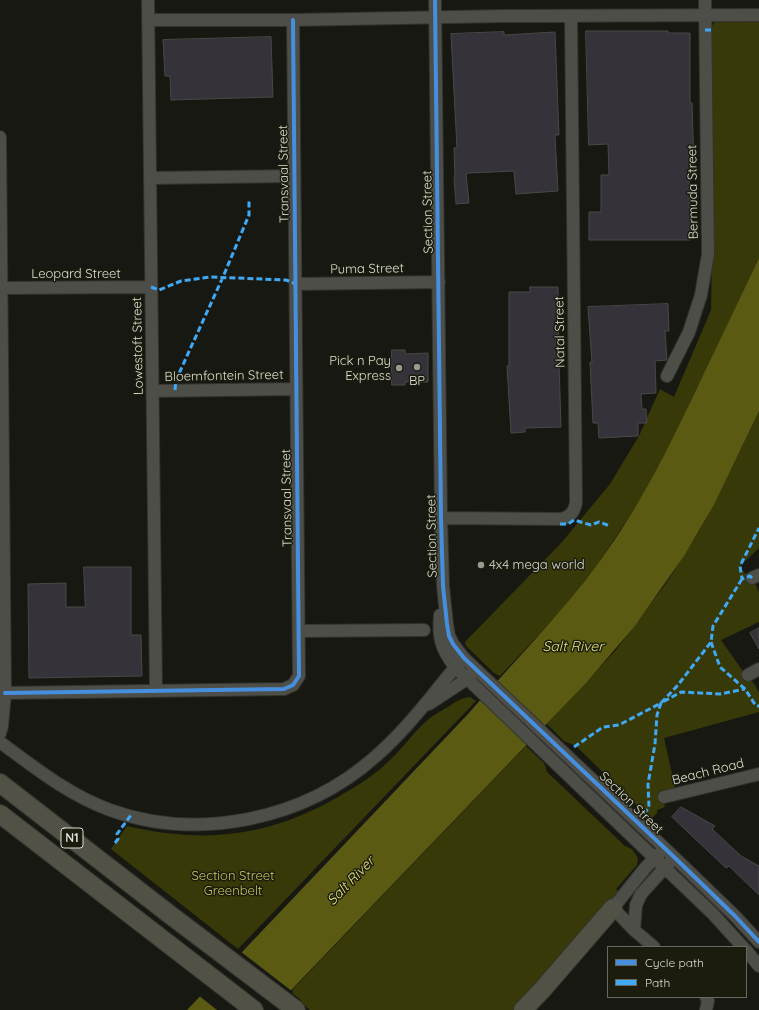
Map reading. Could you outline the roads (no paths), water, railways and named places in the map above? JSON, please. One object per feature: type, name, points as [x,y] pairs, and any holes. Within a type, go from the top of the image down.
[{"type":"highway","name":"N1","points":[[0,783],[172,917],[213,970],[254,1010]]},
{"type":"highway","name":"N1","points":[[0,814],[129,913],[166,944],[288,1008]]},
{"type":"highway","points":[[523,1010],[613,908]]},
{"type":"highway","points":[[213,970],[235,1010]]},
{"type":"street","name":"Lowestoft Street","points":[[148,0],[156,691]]},
{"type":"street","name":"Section Street","points":[[435,0],[441,518],[443,586],[449,636],[457,650],[464,658],[665,848],[735,916],[759,942]]},
{"type":"street","name":"Bermuda Street","points":[[667,376],[689,332],[701,295],[708,254],[704,0]]},
{"type":"street","points":[[148,20],[293,20],[705,14],[759,15]]},
{"type":"street","name":"Natal Street","points":[[441,518],[562,519],[569,516],[574,510],[576,503],[571,17]]},
{"type":"street","name":"Transvaal Street","points":[[5,693],[284,689],[293,685],[299,676],[293,20]]},
{"type":"street","points":[[0,137],[2,593],[5,693],[0,733]]},
{"type":"street","points":[[150,178],[294,176]]},
{"type":"street","name":"Puma Street","points":[[296,284],[439,282]]},
{"type":"street","name":"Leopard Street","points":[[0,288],[151,287]]},
{"type":"street","name":"Bloemfontein Street","points":[[153,391],[296,389]]},
{"type":"street","name":"Section Street","points":[[443,586],[439,627],[440,639],[442,648],[455,667],[713,914],[742,946]]},
{"type":"street","points":[[299,631],[424,630]]},
{"type":"street","points":[[0,742],[66,789],[111,810],[152,820],[183,824],[224,823],[246,820],[278,812],[302,803],[350,777],[374,758],[421,709],[464,658]]},
{"type":"street","points":[[421,709],[467,679],[476,669]]},
{"type":"street","points":[[748,675],[759,669]]},
{"type":"street","name":"Beach Road","points":[[664,797],[759,774]]},
{"type":"street","points":[[653,946],[634,930],[613,908],[665,848]]},
{"type":"street","points":[[634,930],[636,905],[641,894],[674,857]]},
{"type":"street","points":[[735,916],[759,928]]},
{"type":"street","points":[[747,951],[759,966]]},
{"type":"street","points":[[706,998],[708,1002],[706,1010]]},
{"type":"water","name":"Salt River","points":[[759,258],[759,411],[714,505],[684,556],[634,627],[586,683],[272,1010],[187,1010],[469,713],[584,582],[628,520],[654,475]]},
{"type":"place","name":"BP","points":[[417,367]]},
{"type":"place","name":"Pick n Pay Express","points":[[399,368]]},
{"type":"place","name":"4x4 mega world","points":[[481,565]]},
{"type":"park label","name":"Section Street Greenbelt","points":[[233,884]]}]
